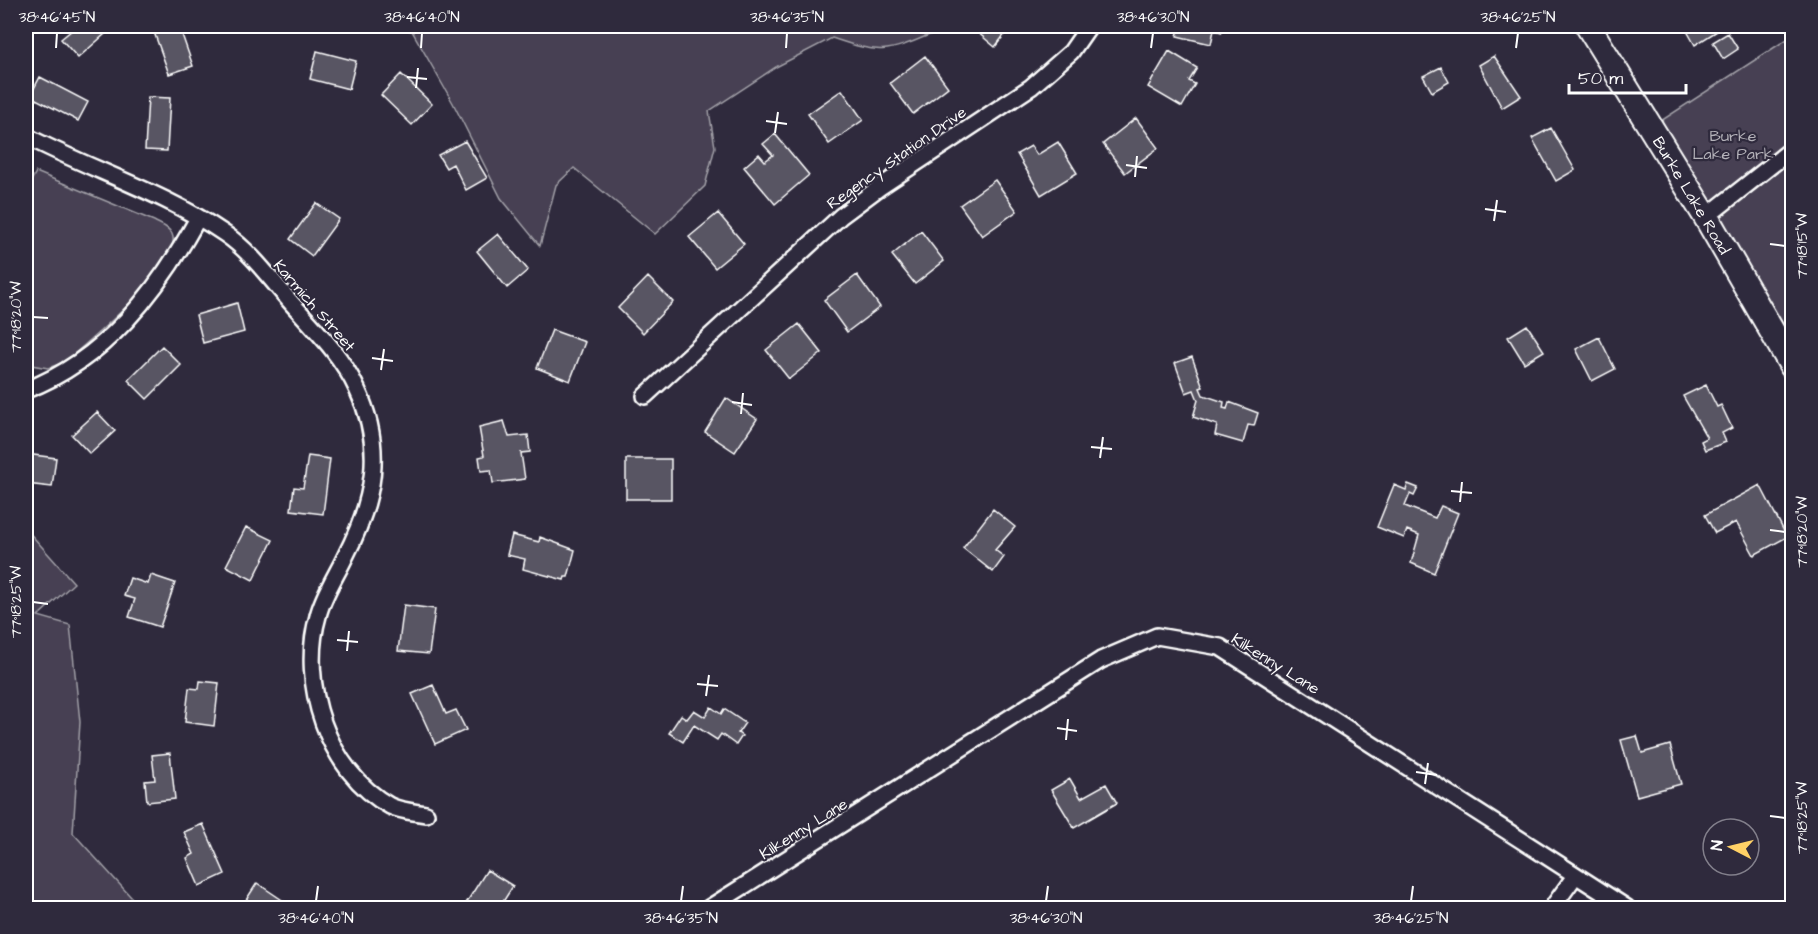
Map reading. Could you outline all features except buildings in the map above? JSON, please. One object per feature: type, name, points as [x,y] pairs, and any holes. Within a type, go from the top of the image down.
[{"type":"main road","name":"Burke Lake Road","points":[[1588,26],[1706,217],[1792,366]]},
{"type":"street","name":"Regency Station Drive","points":[[645,396],[841,216],[880,187],[1031,87],[1071,52],[1089,26]]},
{"type":"street","name":"Karmich Street","points":[[26,136],[90,168],[162,198],[227,235],[323,337],[350,375],[361,399],[372,438],[371,492],[356,536],[318,616],[312,651],[313,689],[328,736],[359,780],[373,794],[392,807],[426,814]]},
{"type":"street","points":[[1706,217],[1792,149]]},
{"type":"street","points":[[26,390],[69,369],[125,322],[156,286],[198,218]]},
{"type":"street","name":"Kilkenny Lane","points":[[710,909],[1101,660],[1156,636],[1220,647],[1627,909]]},
{"type":"street","points":[[1552,909],[1575,876]]},
{"type":"green space","points":[[384,26],[935,26],[934,33],[893,48],[873,49],[832,38],[776,67],[709,111],[715,147],[705,186],[655,234],[574,168],[556,185],[540,246],[501,198],[453,103],[412,31]]},
{"type":"green space","name":"Burke Lake Park","points":[[1792,36],[1792,353],[1653,126]]},
{"type":"green space","points":[[36,172],[154,221],[167,228],[172,234],[172,247],[164,264],[131,302],[65,362],[48,368],[26,364],[26,191]]},
{"type":"green space","points":[[26,529],[74,583],[38,616],[70,625],[80,722],[73,833],[141,908],[26,908]]}]
